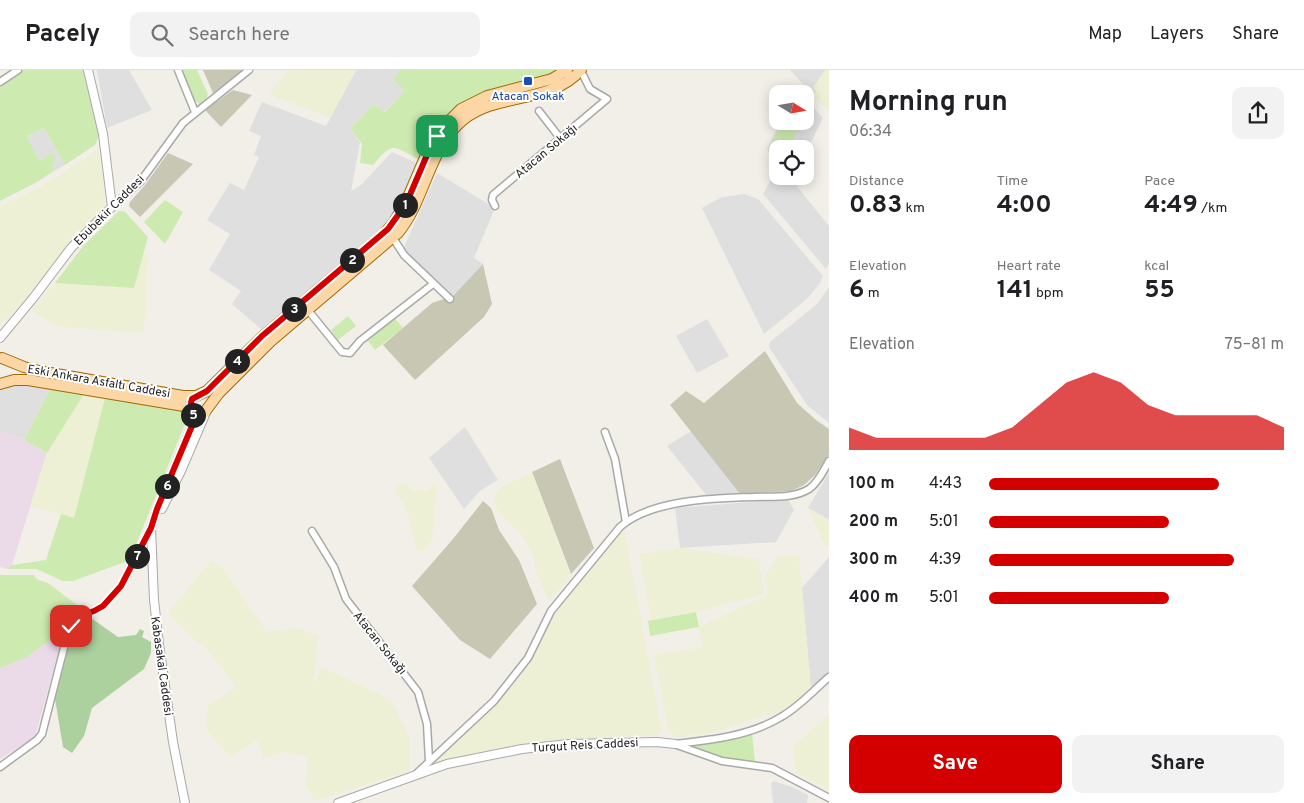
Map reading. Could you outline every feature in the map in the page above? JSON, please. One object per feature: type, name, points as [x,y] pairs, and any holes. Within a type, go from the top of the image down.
[{"type":"main road","points":[[568,70],[552,80],[487,96],[469,104],[454,115],[437,136],[426,156],[406,204],[388,229],[262,336],[207,391],[196,396],[191,402],[192,409],[198,414],[204,413],[218,393],[270,342],[393,238],[412,212],[439,150],[457,125],[487,105],[554,88],[572,79],[581,71]]},
{"type":"main road","name":"Eski Ankara Asfaltı Caddesi","points":[[1,358],[39,371],[183,396],[196,396]]},
{"type":"main road","name":"Eski Ankara Asfaltı Caddesi","points":[[0,383],[5,379],[8,370],[1,358]]},
{"type":"main road","name":"Eski Ankara Asfaltı Caddesi","points":[[0,383],[14,380],[43,382],[184,406],[192,409]]},
{"type":"main road","points":[[196,396],[205,398],[208,403],[207,409]]},
{"type":"street","points":[[0,82],[18,70]]},
{"type":"street","points":[[88,70],[104,134],[112,207]]},
{"type":"street","points":[[178,70],[195,112]]},
{"type":"street","name":"Ebubekir Caddesi","points":[[0,338],[71,248],[140,182],[183,123],[249,70]]},
{"type":"street","name":"Atacan Sokağı","points":[[495,206],[492,200],[493,195],[607,99],[590,89],[581,71]]},
{"type":"street","points":[[539,111],[560,138]]},
{"type":"street","points":[[393,238],[404,255],[450,299]]},
{"type":"street","points":[[308,309],[342,352],[350,353],[360,341],[433,284]]},
{"type":"street","points":[[151,528],[157,509],[192,426],[194,420],[192,409]]},
{"type":"street","points":[[0,767],[37,740],[42,734],[69,628],[82,615],[103,606],[117,591],[132,566],[181,470],[207,409]]},
{"type":"street","points":[[605,432],[615,459],[626,522]]},
{"type":"street","points":[[412,778],[494,701],[528,658],[551,611],[626,522],[634,516],[658,506],[713,500],[796,495],[811,488],[829,461]]},
{"type":"street","name":"Kabasakal Caddesi","points":[[151,528],[158,644],[184,803]]},
{"type":"street","name":"Atacan Sokağı","points":[[312,532],[334,567],[346,599],[418,692],[427,724],[429,761]]},
{"type":"street","points":[[675,744],[719,738],[763,725],[789,712],[829,677]]},
{"type":"street","name":"Turgut Reis Caddesi","points":[[338,803],[412,778],[435,768],[465,760],[550,745],[657,742],[675,744],[722,761],[772,768],[829,798]]},
{"type":"shaded area","points":[[97,70],[129,70],[152,110],[107,128]]},
{"type":"shaded area","points":[[203,70],[244,70],[213,93]]},
{"type":"shaded area","points":[[289,70],[356,70],[330,118],[268,94]]},
{"type":"shaded area","points":[[356,70],[401,70],[406,91],[383,113],[374,104],[350,129],[360,143],[351,191],[361,185],[392,152],[419,164],[405,196],[392,218],[375,235],[261,329],[232,304],[241,291],[209,270],[230,234],[207,220],[230,183],[244,190],[259,157],[254,155],[261,136],[249,131],[262,102],[326,126]]},
{"type":"shaded area","points":[[790,70],[825,70],[814,88],[814,85],[804,85]]},
{"type":"shaded area","points":[[825,70],[829,70],[829,112],[814,96],[816,91],[814,86]]},
{"type":"shaded area","points":[[233,90],[252,95],[221,127],[205,110]]},
{"type":"shaded area","points":[[814,108],[823,118],[812,140],[771,140],[776,130],[814,130]]},
{"type":"shaded area","points":[[44,128],[65,165],[47,175],[26,138]]},
{"type":"shaded area","points":[[95,152],[100,153],[105,198],[103,209],[67,248],[35,291],[0,325],[0,206],[40,187]]},
{"type":"shaded area","points":[[168,153],[193,164],[140,217],[129,206],[130,202]]},
{"type":"shaded area","points":[[437,173],[495,208],[474,258],[483,264],[453,296],[406,252],[404,247]]},
{"type":"shaded area","points":[[769,183],[769,185],[796,185],[829,226],[829,264],[826,269],[763,194]]},
{"type":"shaded area","points":[[744,194],[758,199],[823,276],[820,283],[807,299],[764,334],[702,208],[722,197]]},
{"type":"shaded area","points":[[143,254],[148,255],[144,333],[60,327],[31,311],[55,283],[134,288]]},
{"type":"shaded area","points":[[483,264],[492,304],[484,317],[415,380],[383,345],[432,303],[453,296]]},
{"type":"shaded area","points":[[829,287],[829,423],[807,405],[769,347],[770,342],[817,304]]},
{"type":"shaded area","points":[[707,319],[729,356],[697,373],[676,336]]},
{"type":"shaded area","points":[[765,351],[797,403],[829,429],[829,455],[815,475],[804,485],[791,491],[740,494],[670,405],[686,391],[704,403]]},
{"type":"shaded area","points":[[32,384],[51,388],[24,440],[0,431],[0,390],[6,386]]},
{"type":"shaded area","points":[[84,394],[105,398],[74,518],[30,506],[47,453]]},
{"type":"shaded area","points":[[465,427],[498,480],[481,490],[464,509],[429,458]]},
{"type":"shaded area","points":[[0,431],[24,440],[47,453],[12,565],[7,569],[0,567]]},
{"type":"shaded area","points":[[691,431],[740,494],[707,496],[667,446]]},
{"type":"shaded area","points":[[560,459],[594,548],[571,574],[532,472]]},
{"type":"shaded area","points":[[532,472],[571,574],[551,600],[548,600],[535,570],[535,558],[525,540],[501,516],[493,502],[499,489]]},
{"type":"shaded area","points":[[829,473],[829,520],[808,508]]},
{"type":"shaded area","points":[[405,483],[413,490],[428,490],[433,484],[437,484],[432,540],[423,551],[417,551],[406,508],[395,492],[398,484]]},
{"type":"shaded area","points":[[788,499],[794,510],[776,542],[680,548],[675,508]]},
{"type":"shaded area","points":[[483,501],[491,508],[499,530],[519,560],[537,604],[490,659],[460,640],[412,586]]},
{"type":"shaded area","points":[[808,508],[829,520],[829,546],[825,546]]},
{"type":"shaded area","points":[[625,532],[662,731],[655,736],[626,736],[625,739],[553,741],[475,753],[435,765],[433,761],[500,701],[530,663],[557,610],[620,533]]},
{"type":"shaded area","points":[[680,548],[759,559],[764,592],[762,595],[696,612],[651,620],[639,554]]},
{"type":"shaded area","points":[[799,555],[811,689],[781,712],[755,718],[717,732],[678,737],[669,733],[654,655],[702,647],[699,627],[761,598],[766,599],[768,593],[764,578],[778,556]]},
{"type":"shaded area","points":[[829,557],[829,672],[811,689],[802,588]]},
{"type":"shaded area","points":[[211,561],[224,569],[267,632],[297,628],[318,635],[314,683],[322,667],[391,700],[409,736],[409,771],[315,801],[306,786],[307,756],[286,752],[264,758],[257,740],[230,758],[206,729],[208,705],[234,689],[235,685],[201,642],[196,642],[168,613]]},
{"type":"shaded area","points":[[52,639],[59,649],[35,737],[0,759],[0,668],[25,658]]},
{"type":"shaded area","points":[[829,715],[829,791],[796,773],[792,747]]},
{"type":"shaded area","points":[[774,781],[808,795],[807,803],[773,803],[771,783]]},
{"type":"green space","points":[[22,70],[85,70],[99,136],[95,145],[65,165],[44,128],[27,137],[40,162],[51,152],[54,154],[55,161],[52,166],[54,171],[0,201],[0,85]]},
{"type":"green space","points":[[180,70],[197,70],[208,94],[206,100],[200,105],[193,98]]},
{"type":"green space","points":[[401,70],[562,70],[544,78],[494,88],[475,97],[457,112],[421,158],[418,159],[393,148],[385,152],[373,165],[360,163],[362,144],[350,129],[374,104],[384,113],[405,91],[393,79]]},
{"type":"green space","points":[[778,130],[797,130],[793,140],[773,140]]},
{"type":"green space","points":[[165,200],[183,212],[165,244],[144,222]]},
{"type":"green space","points":[[119,211],[125,212],[148,237],[134,288],[55,283],[84,245]]},
{"type":"green space","points":[[348,316],[356,326],[338,340],[331,330]]},
{"type":"green space","points":[[393,316],[403,328],[375,350],[366,338]]},
{"type":"green space","points":[[51,388],[84,394],[47,453],[24,440]]},
{"type":"green space","points":[[105,398],[179,410],[185,412],[187,419],[131,557],[125,562],[73,581],[63,581],[36,569],[7,569],[12,565],[46,560],[61,514],[74,518]]},
{"type":"green space","points":[[0,575],[33,575],[38,580],[48,583],[77,605],[77,613],[62,634],[25,658],[0,668]]},
{"type":"green space","points":[[696,612],[699,627],[650,636],[648,621]]},
{"type":"green space","points":[[91,618],[118,637],[136,635],[140,629],[144,631],[142,637],[151,642],[151,653],[144,669],[92,708],[84,736],[72,753],[63,747],[55,699],[73,629],[84,619]]},
{"type":"green space","points":[[752,733],[755,762],[730,760],[694,747],[694,745],[719,742]]},
{"type":"place","name":"Atacan Sokak","points":[[528,81]]},
{"type":"route","points":[[71,626],[82,615],[103,606],[121,586],[132,566],[151,528],[157,509],[192,426],[194,415],[190,404],[192,399],[207,391],[262,336],[384,234],[406,204],[423,163],[437,136]]}]
